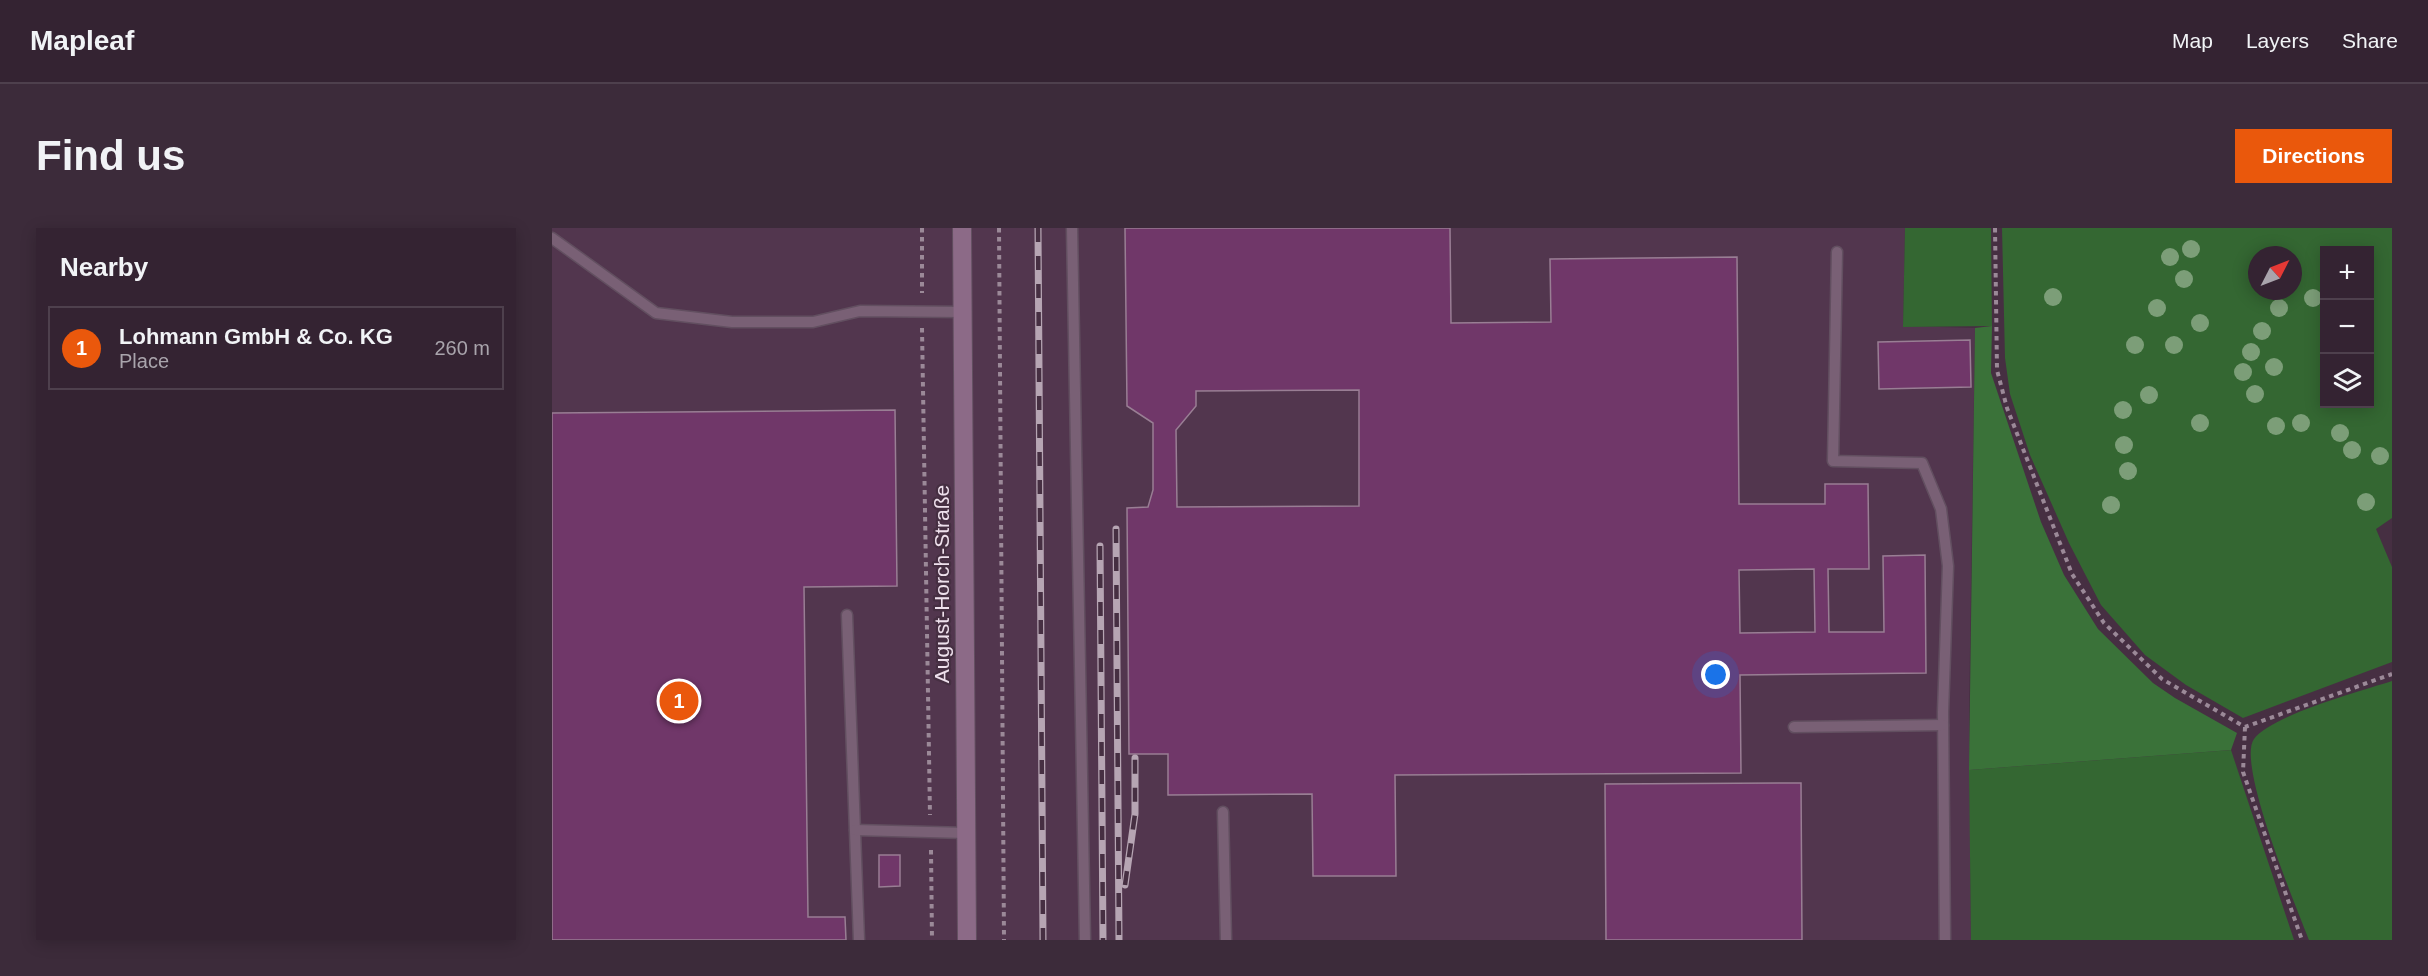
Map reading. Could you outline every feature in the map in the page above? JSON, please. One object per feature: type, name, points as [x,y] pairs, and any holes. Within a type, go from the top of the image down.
[{"type":"main road","name":"August-Horch-Straße","points":[[962,228],[967,940]]},
{"type":"lane","points":[[1072,228],[1085,940]]},
{"type":"lane","points":[[552,238],[656,313],[732,322],[813,322],[860,311],[963,312]]},
{"type":"lane","points":[[1837,252],[1833,461],[1922,463],[1941,509],[1948,566],[1943,725],[1946,940]]},
{"type":"lane","points":[[847,615],[859,940]]},
{"type":"lane","points":[[1794,727],[1943,725]]},
{"type":"lane","points":[[1223,812],[1226,940]]},
{"type":"lane","points":[[855,830],[966,833]]},
{"type":"path","points":[[922,228],[932,940]]},
{"type":"path","points":[[999,228],[1004,940]]},
{"type":"path","points":[[1995,228],[1997,370],[2007,408],[2072,574],[2104,623],[2162,679],[2245,727],[2392,674]]},
{"type":"path","points":[[2245,727],[2243,772],[2302,940]]},
{"type":"shaded area","points":[[552,228],[1905,228],[1903,326],[1975,328],[1969,712],[1971,940],[552,940]]},
{"type":"green space","points":[[1905,228],[1991,228],[1992,326],[1903,327]]},
{"type":"green space","points":[[2002,228],[2392,228],[2392,518],[2376,529],[2392,567],[2392,662],[2243,718],[2186,685],[2145,655],[2101,605],[2069,543],[2030,455],[2010,394],[2005,358]]},
{"type":"green space","points":[[1992,326],[1991,373],[2041,522],[2064,575],[2098,629],[2153,683],[2237,733],[2231,750],[1969,770],[1975,328]]},
{"type":"green space","points":[[2392,681],[2392,940],[2309,940],[2260,805],[2253,776],[2251,753],[2254,739],[2264,730],[2297,713]]},
{"type":"green space","points":[[2231,750],[2294,940],[1971,940],[1969,770]]},
{"type":"building","points":[[1125,228],[1450,228],[1451,323],[1551,322],[1550,259],[1737,257],[1739,504],[1825,504],[1825,484],[1868,484],[1869,569],[1828,569],[1829,632],[1884,632],[1883,556],[1925,555],[1926,673],[1740,675],[1741,773],[1395,775],[1396,876],[1313,876],[1312,794],[1168,795],[1168,754],[1129,754],[1127,508],[1148,507],[1153,490],[1153,423],[1127,406]],"holes":[[[1359,390],[1359,506],[1177,507],[1176,430],[1196,406],[1196,391]],[[1814,569],[1815,632],[1740,633],[1739,570]]]},
{"type":"building","points":[[1970,340],[1971,387],[1879,389],[1878,342]]},
{"type":"building","points":[[895,410],[897,586],[804,587],[808,917],[845,917],[846,940],[552,940],[552,413]]},
{"type":"building","points":[[1801,783],[1802,940],[1606,940],[1605,784]]},
{"type":"building","points":[[879,855],[900,855],[900,886],[879,887]]},
{"type":"railway","points":[[1038,228],[1043,940]]},
{"type":"railway","points":[[1116,529],[1119,940]]},
{"type":"railway","points":[[1100,546],[1103,940]]},
{"type":"railway","points":[[1125,885],[1135,814],[1135,758]]},
{"type":"place","name":"Lohmann GmbH & Co. KG","points":[[679,701]]}]
